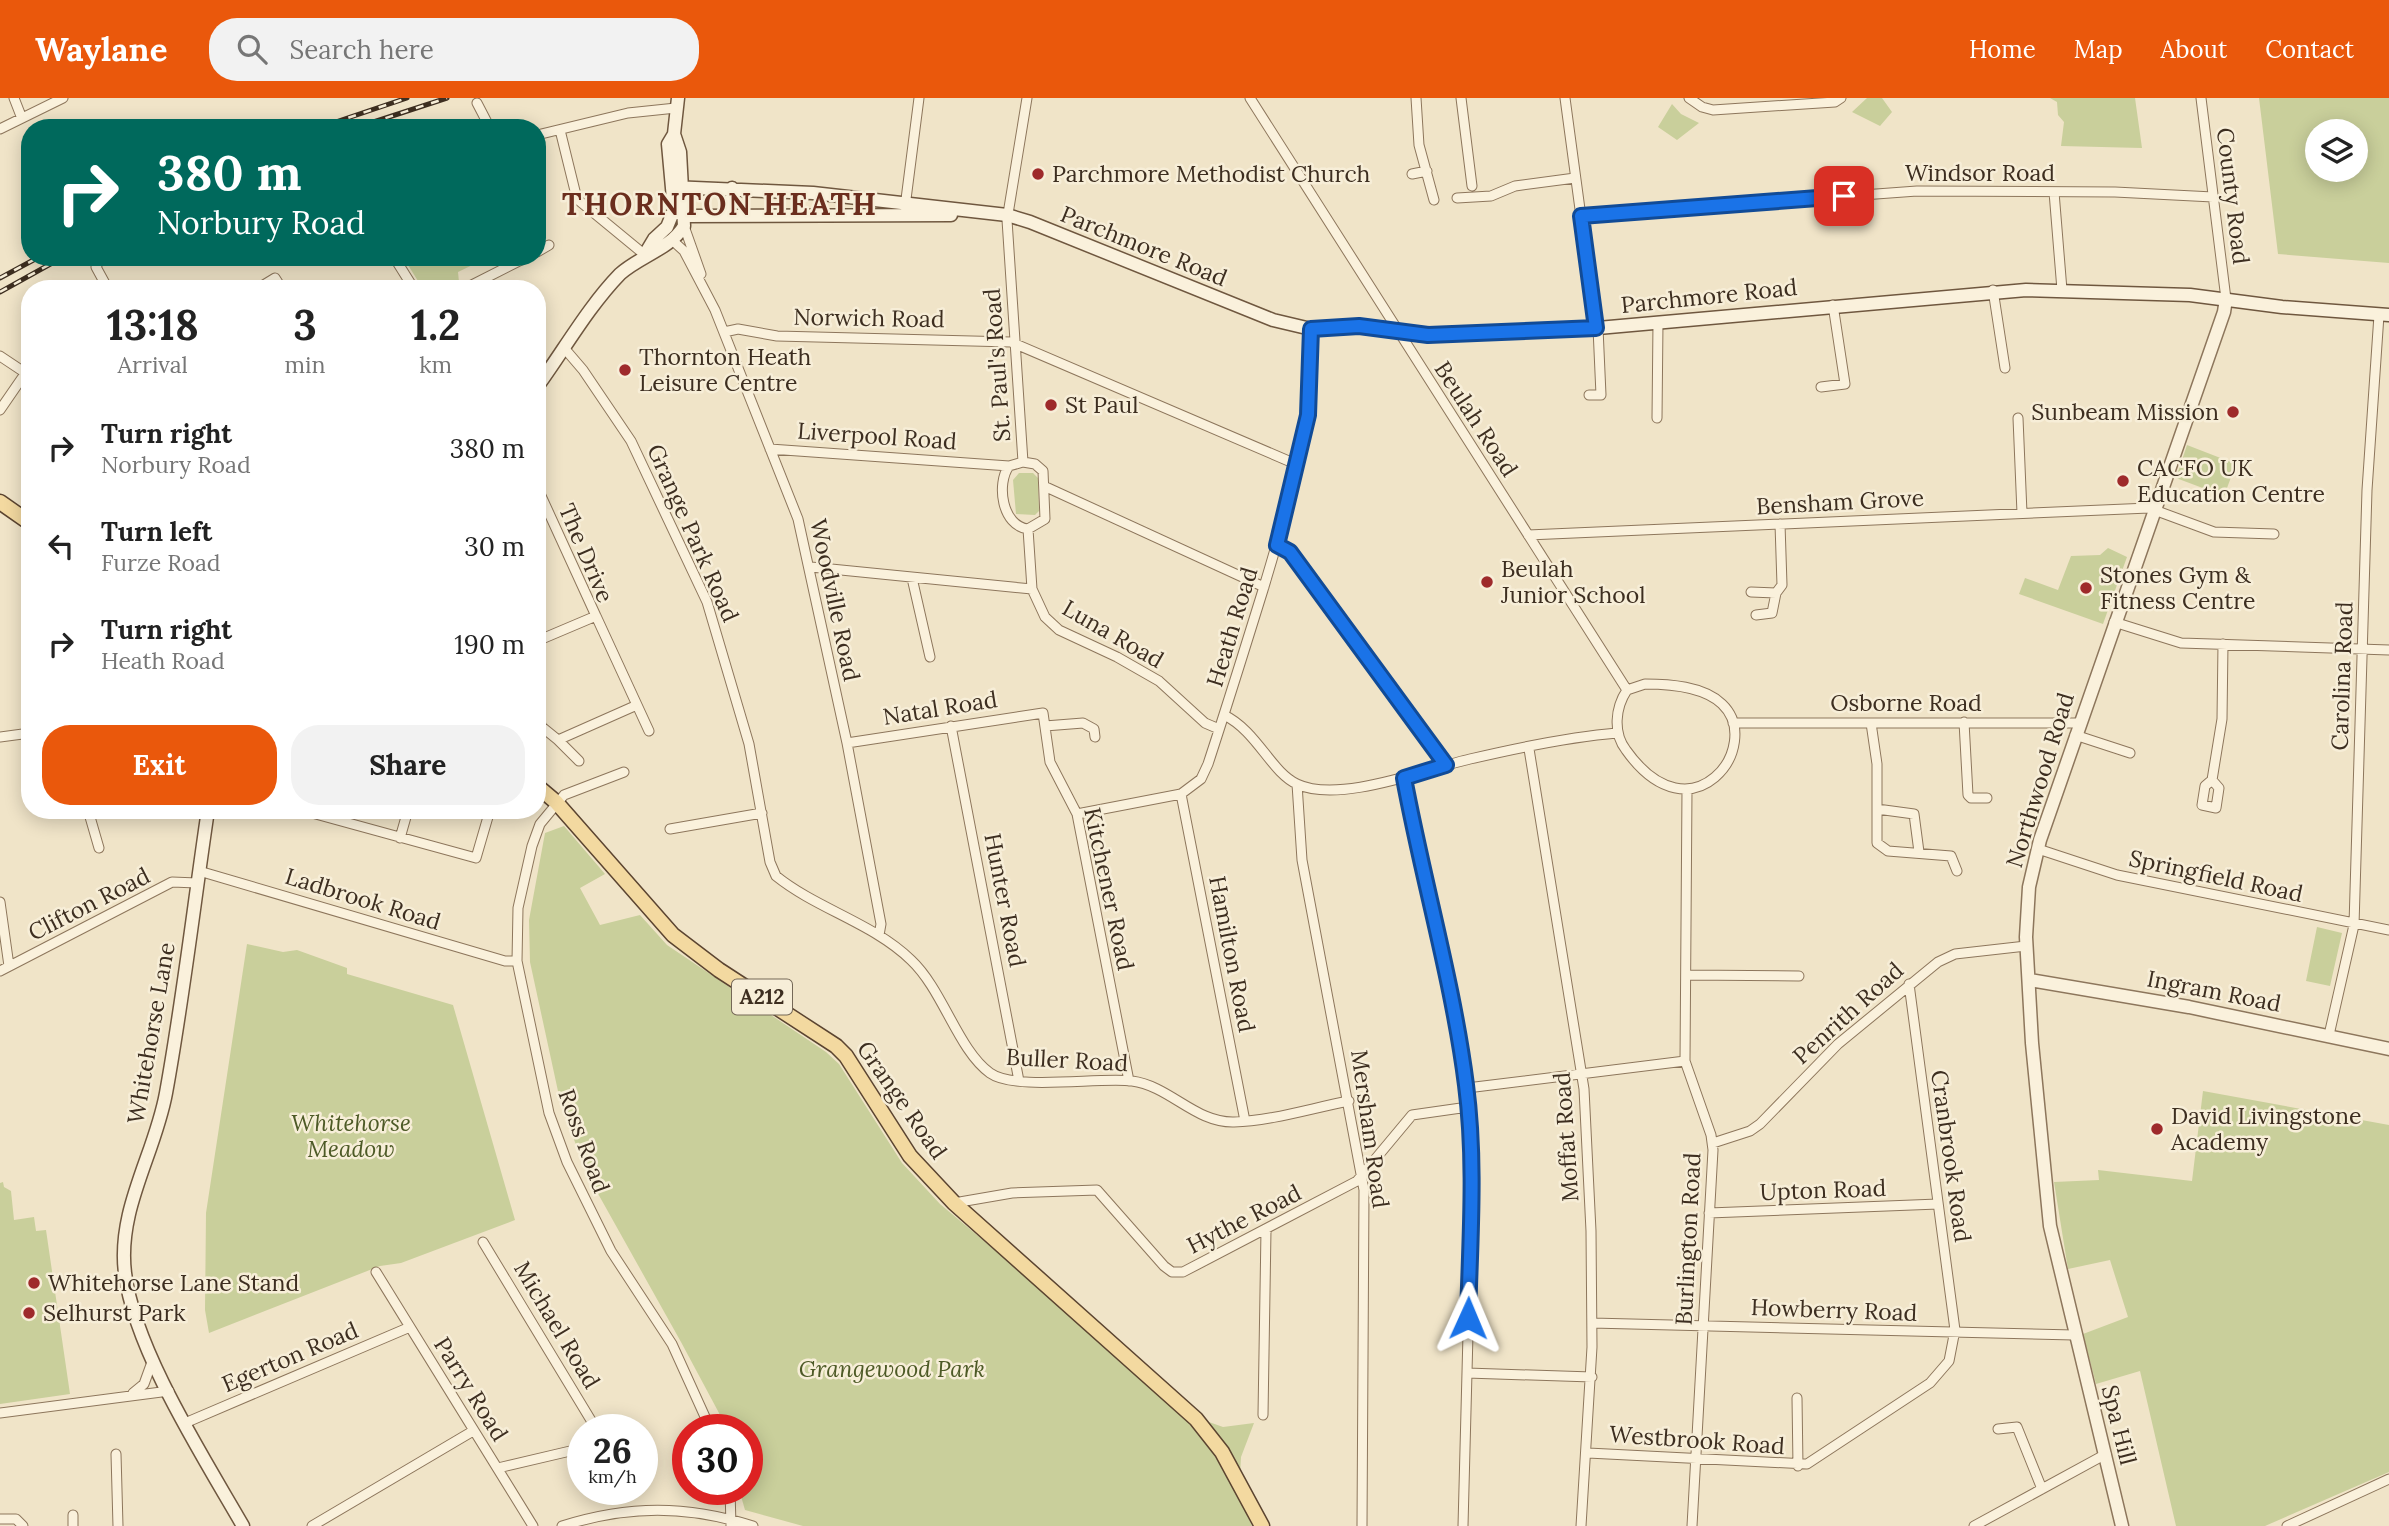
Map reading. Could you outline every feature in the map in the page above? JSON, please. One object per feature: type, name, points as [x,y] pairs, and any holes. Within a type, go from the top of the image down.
[{"type":"main road","points":[[546,375],[611,284],[645,255],[672,240],[681,217],[668,144],[674,134],[677,103]]},
{"type":"main road","name":"Parchmore Road","points":[[677,187],[732,188],[905,209],[1007,215],[1026,220],[1273,320],[1311,329],[1359,326],[1428,335],[1597,328],[1993,290],[2170,293],[2384,315]]},
{"type":"main road","points":[[730,215],[732,188]]},
{"type":"main road","name":"Parchmore Road","points":[[681,217],[905,209]]},
{"type":"main road","points":[[645,255],[654,239],[681,217]]},
{"type":"main road","name":"Northwood Road","points":[[2074,1335],[2049,1219],[2032,1043],[2026,946],[2029,887],[2038,849],[2077,729],[2224,313],[2226,299]]},
{"type":"main road","points":[[0,502],[21,517]]},
{"type":"main road","name":"Grange Road","points":[[546,794],[673,935],[846,1056],[910,1156],[954,1203],[1196,1419],[1222,1452],[1262,1526]]},
{"type":"main road","name":"Whitehorse Lane","points":[[206,819],[166,1096],[127,1217],[123,1245],[129,1295],[152,1359],[243,1526]]},
{"type":"main road","name":"Ingram Road","points":[[2030,980],[2071,985],[2389,1049]]},
{"type":"main road","name":"Spa Hill","points":[[2074,1335],[2123,1526]]},
{"type":"street","points":[[14,98],[21,116]]},
{"type":"street","points":[[0,129],[21,116],[63,98]]},
{"type":"street","points":[[905,209],[919,98]]},
{"type":"street","name":"St. Paul's Road","points":[[1027,98],[1007,215],[1023,463],[1035,464],[1043,471],[1046,487]]},
{"type":"street","name":"Beulah Road","points":[[1250,98],[1627,690]]},
{"type":"street","points":[[1416,98],[1417,130],[1434,200]]},
{"type":"street","points":[[1461,98],[1472,186]]},
{"type":"street","points":[[1565,98],[1597,328],[1601,395],[1589,395]]},
{"type":"street","points":[[1689,98],[1702,107],[1713,110],[1835,102],[1841,98]]},
{"type":"street","name":"County Road","points":[[2201,98],[2226,299]]},
{"type":"street","points":[[477,103],[485,119]]},
{"type":"street","points":[[546,133],[677,103]]},
{"type":"street","points":[[560,130],[577,199],[582,206],[645,255]]},
{"type":"street","points":[[1412,174],[1426,171]]},
{"type":"street","points":[[1457,198],[1491,196],[1515,186],[1575,178]]},
{"type":"street","name":"Windsor Road","points":[[1581,216],[1917,191],[2213,197]]},
{"type":"street","points":[[2054,192],[2062,290]]},
{"type":"street","name":"Woodville Road","points":[[681,217],[704,286],[793,504],[811,567],[881,924],[879,935]]},
{"type":"street","name":"Woodville Road","points":[[672,240],[684,251],[704,286]]},
{"type":"street","points":[[546,247],[550,245]]},
{"type":"street","points":[[482,280],[509,266]]},
{"type":"street","points":[[1993,290],[2004,368]]},
{"type":"street","points":[[1821,387],[1845,384],[1833,305]]},
{"type":"street","name":"Carolina Road","points":[[2329,1035],[2354,925],[2370,421],[2384,315]]},
{"type":"street","points":[[1657,418],[1658,323]]},
{"type":"street","name":"Norwich Road","points":[[724,332],[738,329],[777,336],[946,338],[1015,344],[1298,465]]},
{"type":"street","name":"Heath Road","points":[[1181,794],[1201,779],[1224,715],[1277,545],[1308,415],[1311,329]]},
{"type":"street","name":"Grange Park Road","points":[[565,349],[583,370],[631,441],[707,602],[749,744],[774,874]]},
{"type":"street","points":[[0,356],[21,370]]},
{"type":"street","points":[[0,411],[21,380]]},
{"type":"street","points":[[2018,418],[2022,513]]},
{"type":"street","name":"Liverpool Road","points":[[770,449],[1009,466],[1023,463]]},
{"type":"street","name":"St. Paul's Road","points":[[1009,466],[1004,483],[1007,516],[1017,526],[1028,528]]},
{"type":"street","points":[[811,567],[1032,589],[1028,528],[1045,519],[1046,487],[1264,587]]},
{"type":"street","name":"The Drive","points":[[546,507],[596,615],[546,637]]},
{"type":"street","name":"Bensham Grove","points":[[1528,535],[2149,508],[2214,532],[2274,534]]},
{"type":"street","points":[[1756,615],[1772,613],[1776,593],[1782,586],[1780,524]]},
{"type":"street","points":[[1277,545],[1290,552],[1446,765]]},
{"type":"street","points":[[912,578],[930,657]]},
{"type":"street","name":"Luna Road","points":[[1032,589],[1039,609],[1059,630],[1145,672],[1170,689],[1205,723],[1219,729]]},
{"type":"street","points":[[1751,592],[1776,593]]},
{"type":"street","points":[[596,615],[649,732]]},
{"type":"street","points":[[2114,622],[2171,642],[2389,650]]},
{"type":"street","points":[[2212,780],[2222,719],[2224,644]]},
{"type":"street","points":[[1656,684],[1704,693],[1721,703],[1733,723],[1731,755],[1726,766],[1709,782],[1687,790],[1666,786],[1646,774],[1617,733],[1621,701],[1627,690],[1637,685],[1656,684]]},
{"type":"street","points":[[558,740],[637,705]]},
{"type":"street","name":"Natal Road","points":[[847,743],[1039,712]]},
{"type":"street","name":"Kitchener Road","points":[[1039,712],[1044,715],[1049,762],[1077,814],[1129,1081]]},
{"type":"street","points":[[1224,715],[1245,728],[1297,784],[1346,788],[1404,778],[1446,765],[1617,733]]},
{"type":"street","points":[[1964,722],[1968,795],[1971,799],[1987,798]]},
{"type":"street","name":"Osborne Road","points":[[1733,723],[1964,722],[2077,729],[2130,753]]},
{"type":"street","points":[[1045,726],[1085,723],[1094,729],[1095,737]]},
{"type":"street","points":[[1871,723],[1877,764],[1877,843],[1888,851],[1951,856],[1957,871]]},
{"type":"street","name":"Hunter Road","points":[[951,726],[1019,1081]]},
{"type":"street","points":[[546,730],[579,761]]},
{"type":"street","points":[[0,737],[21,734]]},
{"type":"street","name":"Moffat Road","points":[[1529,749],[1582,1074],[1590,1184],[1592,1377],[1581,1526]]},
{"type":"street","points":[[555,802],[568,793],[624,772]]},
{"type":"street","points":[[1404,778],[1459,1037],[1467,1088],[1472,1180],[1463,1526]]},
{"type":"street","name":"Mersham Road","points":[[1297,784],[1300,847],[1362,1177],[1362,1526]]},
{"type":"street","name":"Burlington Road","points":[[1687,790],[1685,1062],[1713,1143],[1692,1526]]},
{"type":"street","points":[[1077,814],[1181,794]]},
{"type":"street","name":"Hamilton Road","points":[[1181,794],[1245,1121]]},
{"type":"street","name":"Ross Road","points":[[546,815],[555,802]]},
{"type":"street","points":[[1877,809],[1914,814],[1919,852]]},
{"type":"street","points":[[670,829],[762,813]]},
{"type":"street","points":[[91,819],[99,848]]},
{"type":"street","points":[[342,819],[471,857],[478,856],[488,819]]},
{"type":"street","points":[[400,838],[405,819]]},
{"type":"street","name":"Ross Road","points":[[543,819],[532,846],[519,908],[517,961],[550,1113],[567,1162],[611,1251],[672,1344],[704,1414]]},
{"type":"street","name":"Springfield Road","points":[[2038,849],[2117,874],[2354,925],[2389,930]]},
{"type":"street","name":"Buller Road","points":[[774,874],[879,935],[923,973],[983,1067],[998,1077],[1019,1081],[1129,1081],[1163,1090],[1210,1118],[1245,1121],[1349,1101]]},
{"type":"street","name":"Ladbrook Road","points":[[198,877],[505,961],[517,961]]},
{"type":"street","name":"Clifton Road","points":[[4,969],[172,882],[198,877]]},
{"type":"street","points":[[0,902],[4,969]]},
{"type":"street","name":"Penrith Road","points":[[1713,1143],[1746,1132],[1760,1124],[1838,1044],[1909,984],[1948,956],[2026,946]]},
{"type":"street","points":[[1686,975],[1799,976]]},
{"type":"street","name":"Cranbrook Road","points":[[1909,984],[1955,1333]]},
{"type":"street","points":[[1467,1088],[1685,1062]]},
{"type":"street","name":"Hythe Road","points":[[954,1203],[1012,1193],[1097,1190],[1172,1272],[1183,1272],[1362,1177],[1412,1115],[1468,1107]]},
{"type":"street","name":"Upton Road","points":[[1709,1213],[1938,1204]]},
{"type":"street","points":[[1263,1415],[1266,1230]]},
{"type":"street","name":"Michael Road","points":[[483,1242],[587,1414]]},
{"type":"street","name":"Parry Road","points":[[376,1272],[533,1526]]},
{"type":"street","name":"Howberry Road","points":[[1592,1323],[2074,1335]]},
{"type":"street","name":"Egerton Road","points":[[185,1423],[410,1327]]},
{"type":"street","name":"Westbrook Road","points":[[1588,1453],[1798,1466],[1821,1455],[1930,1383],[1949,1361],[1955,1333]]},
{"type":"street","points":[[131,1394],[144,1384],[152,1359]]},
{"type":"street","points":[[1467,1373],[1592,1377]]},
{"type":"street","points":[[0,1413],[169,1391]]},
{"type":"street","points":[[1797,1398],[1798,1466]]},
{"type":"street","points":[[1998,1429],[2017,1427],[2042,1489]]},
{"type":"street","points":[[312,1526],[473,1431]]},
{"type":"street","points":[[498,1468],[567,1452]]},
{"type":"street","points":[[116,1454],[118,1526]]},
{"type":"street","points":[[1974,1526],[2105,1454]]},
{"type":"street","points":[[2287,1526],[2389,1479]]},
{"type":"street","points":[[730,1505],[731,1523]]},
{"type":"street","points":[[562,1526],[594,1516],[630,1511],[700,1511],[731,1523],[753,1526]]},
{"type":"street","points":[[73,1515],[73,1526]]},
{"type":"street","points":[[0,1519],[16,1519],[23,1526]]},
{"type":"green space","points":[[1867,98],[1882,98],[1892,112],[1880,126],[1852,112]]},
{"type":"green space","points":[[2050,98],[2135,98],[2142,148],[2061,146],[2064,122],[2058,115],[2057,102]]},
{"type":"green space","points":[[2259,98],[2389,98],[2389,263],[2278,254]]},
{"type":"green space","points":[[1672,104],[1681,114],[1699,123],[1677,140],[1658,127]]},
{"type":"green space","points":[[409,266],[470,266],[458,272],[459,280],[417,280]]},
{"type":"green space","points":[[2187,445],[2236,464],[2224,496],[2176,478]]},
{"type":"green space","points":[[1019,473],[1033,473],[1038,478],[1039,511],[1035,515],[1016,514],[1013,480]]},
{"type":"green space","points":[[2108,548],[2127,557],[2103,624],[2019,594],[2025,578],[2058,590],[2071,556],[2100,555]]},
{"type":"green space","name":"Grangewood Park","points":[[564,826],[605,874],[580,888],[600,925],[640,915],[667,945],[826,1052],[839,1064],[902,1163],[940,1204],[1163,1391],[1227,1471],[1252,1526],[803,1526],[745,1510],[744,1505],[763,1505],[763,1414],[719,1414],[587,1174],[561,1105],[530,962],[529,920],[545,833]]},
{"type":"green space","points":[[2317,927],[2342,933],[2330,986],[2306,981]]},
{"type":"green space","name":"Whitehorse Meadow","points":[[247,944],[283,952],[297,950],[347,968],[347,974],[453,1005],[515,1220],[401,1263],[380,1266],[209,1333],[205,1310],[206,1213]]},
{"type":"green space","points":[[2203,1091],[2389,1125],[2389,1472],[2265,1526],[2176,1526],[2140,1371],[2096,1384],[2083,1334],[2128,1317],[2110,1260],[2068,1269],[2054,1182],[2099,1180],[2098,1170],[2192,1181]]},
{"type":"green space","name":"Selhurst Park","points":[[3,1182],[4,1187],[11,1191],[14,1220],[34,1217],[36,1231],[46,1230],[70,1394],[0,1404],[0,1183]]},
{"type":"green space","points":[[1209,1422],[1223,1427],[1254,1423],[1241,1457],[1240,1476],[1227,1448]]},
{"type":"railway","points":[[345,119],[407,98]]},
{"type":"railway","points":[[383,119],[447,98]]},
{"type":"railway","points":[[0,278],[22,266]]},
{"type":"railway","points":[[22,280],[47,266]]},
{"type":"railway","points":[[0,292],[21,280]]},
{"type":"place","name":"Parchmore Methodist Church","points":[[1038,174]]},
{"type":"place","name":"Thornton Heath Leisure Centre","points":[[625,370]]},
{"type":"place","name":"St Paul","points":[[1051,405]]},
{"type":"place","name":"Sunbeam Mission","points":[[2233,412]]},
{"type":"place","name":"CACFO UK Education Centre","points":[[2123,481]]},
{"type":"place","name":"Beulah Junior School","points":[[1487,582]]},
{"type":"place","name":"Stones Gym & Fitness Centre","points":[[2086,588]]},
{"type":"place","name":"David Livingstone Academy","points":[[2157,1129]]},
{"type":"place","name":"Whitehorse Lane Stand","points":[[34,1283]]},
{"type":"place","name":"Selhurst Park","points":[[29,1313]]},
{"type":"district","name":"THORNTON HEATH","points":[[720,205]]},
{"type":"route","points":[[1468,1318],[1472,1180],[1467,1088],[1459,1037],[1404,778],[1446,765],[1290,552],[1277,545],[1308,415],[1311,329],[1359,326],[1428,335],[1596,328],[1581,216],[1844,196]]}]
